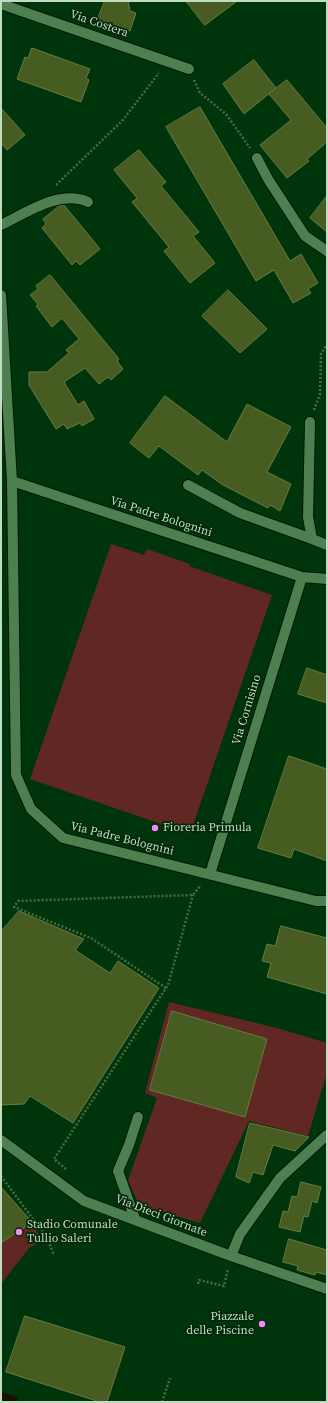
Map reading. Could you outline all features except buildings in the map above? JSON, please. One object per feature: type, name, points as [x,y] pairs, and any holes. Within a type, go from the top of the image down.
[{"type":"street","name":"Via Costera","points":[[1,4],[189,69]]},
{"type":"street","points":[[257,158],[268,179],[305,236],[327,252]]},
{"type":"street","points":[[1,225],[55,200],[81,199],[88,202]]},
{"type":"street","name":"Via Padre Bolognini","points":[[1,295],[4,407],[12,481],[16,775],[31,809],[63,838],[316,902],[327,901]]},
{"type":"street","points":[[310,422],[308,517],[312,540]]},
{"type":"street","name":"Via Padre Bolognini","points":[[12,481],[302,577]]},
{"type":"street","points":[[188,485],[240,513],[327,545]]},
{"type":"street","points":[[302,577],[327,579]]},
{"type":"street","name":"Via Cornisino","points":[[210,874],[302,577]]},
{"type":"street","points":[[135,1220],[118,1171],[129,1145],[138,1117]]},
{"type":"street","points":[[231,1256],[240,1234],[280,1178],[327,1135]]},
{"type":"street","name":"Via Dieci Giornate","points":[[1,1140],[84,1202],[231,1256],[327,1289]]},
{"type":"path","points":[[50,189],[62,181],[122,121],[168,62]]},
{"type":"path","points":[[189,69],[200,93],[226,114],[257,158]]},
{"type":"path","points":[[310,422],[320,394],[321,354],[327,344]]},
{"type":"path","points":[[69,1171],[54,1159],[166,988],[193,895],[210,874]]},
{"type":"path","points":[[166,988],[90,938],[14,907],[18,901],[193,895]]},
{"type":"path","points":[[1,1176],[41,1228],[54,1255]]},
{"type":"path","points":[[198,1284],[199,1280],[224,1286],[231,1256]]},
{"type":"path","points":[[162,1402],[170,1378]]},
{"type":"shaded area","points":[[111,544],[144,555],[147,549],[190,564],[189,566],[272,595],[190,834],[30,779]]},
{"type":"shaded area","points":[[169,1002],[277,1028],[327,1043],[327,1073],[308,1136],[249,1121],[200,1223],[139,1205],[128,1180],[157,1098],[145,1093]]},
{"type":"shaded area","name":"Stadio Comunale Tullio Saleri","points":[[1,1187],[32,1222],[42,1241],[29,1248],[1,1284]]},
{"type":"shaded area","points":[[1,1392],[18,1397],[16,1402],[1,1402]]},
{"type":"place","name":"Fioreria Primula","points":[[155,828]]},
{"type":"place","name":"Stadio Comunale Tullio Saleri","points":[[19,1232]]},
{"type":"place","name":"Piazzale delle Piscine","points":[[262,1324]]}]
